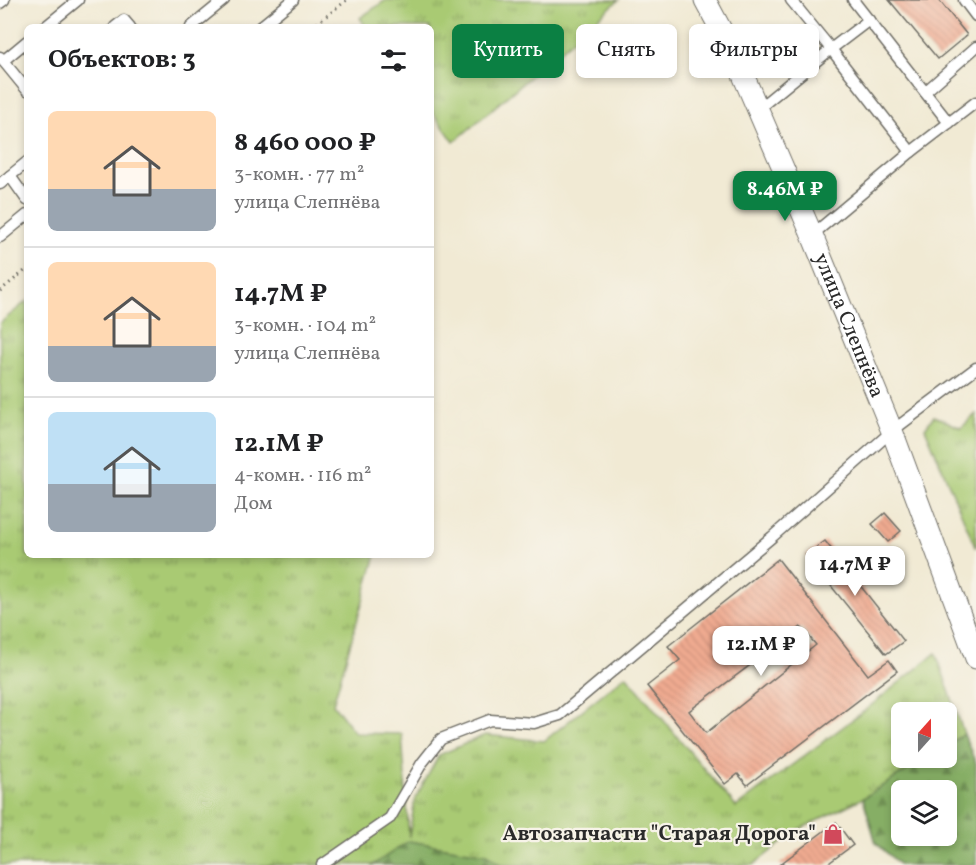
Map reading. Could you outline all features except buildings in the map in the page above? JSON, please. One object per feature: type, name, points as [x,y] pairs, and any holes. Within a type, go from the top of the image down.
[{"type":"street","name":"улица Слепнёва","points":[[705,0],[758,109],[812,235],[892,431],[976,658]]},
{"type":"lane","points":[[0,3],[4,0]]},
{"type":"lane","points":[[49,24],[78,0]]},
{"type":"lane","points":[[195,24],[224,0]]},
{"type":"lane","points":[[264,24],[293,0]]},
{"type":"lane","points":[[790,0],[911,152]]},
{"type":"lane","points":[[853,0],[949,123]]},
{"type":"lane","points":[[964,0],[976,16]]},
{"type":"lane","points":[[758,109],[869,20]]},
{"type":"lane","points":[[24,43],[2,59],[24,86]]},
{"type":"lane","points":[[925,92],[976,47]]},
{"type":"lane","points":[[812,235],[911,152],[976,102]]},
{"type":"lane","points":[[0,184],[24,164]]},
{"type":"lane","points":[[9,176],[24,196]]},
{"type":"lane","points":[[0,237],[24,217]]},
{"type":"lane","points":[[322,865],[390,818],[422,763],[441,740],[490,720],[534,723],[560,715],[772,537],[892,431],[976,368]]},
{"type":"path","points":[[316,24],[347,0]]},
{"type":"path","points":[[0,291],[24,271]]},
{"type":"green space","points":[[386,0],[619,0],[591,24],[576,24],[576,37],[564,47],[564,24],[452,24],[452,78],[528,78],[454,142],[434,114],[434,24],[364,24],[360,18]]},
{"type":"green space","points":[[24,303],[24,558],[375,558],[333,704],[355,733],[402,734],[409,837],[415,799],[439,755],[485,735],[544,741],[626,675],[736,807],[864,711],[936,653],[953,702],[891,702],[891,768],[911,768],[863,798],[798,830],[753,865],[503,865],[486,854],[409,841],[373,865],[0,865],[0,323]]},
{"type":"green space","points":[[976,414],[976,548],[925,428],[934,416],[961,428]]},
{"type":"green space","points":[[957,714],[964,734],[957,739]]},
{"type":"green space","points":[[964,734],[976,764],[976,865],[900,865],[876,843],[863,798],[891,780],[891,846],[957,846],[957,780],[892,780],[911,768],[957,768],[957,739]]},
{"type":"green space","points":[[409,841],[486,854],[503,865],[373,865]]},
{"type":"place","name":"Автозапчасти \"Старая Дорога\"","points":[[833,834]]}]
